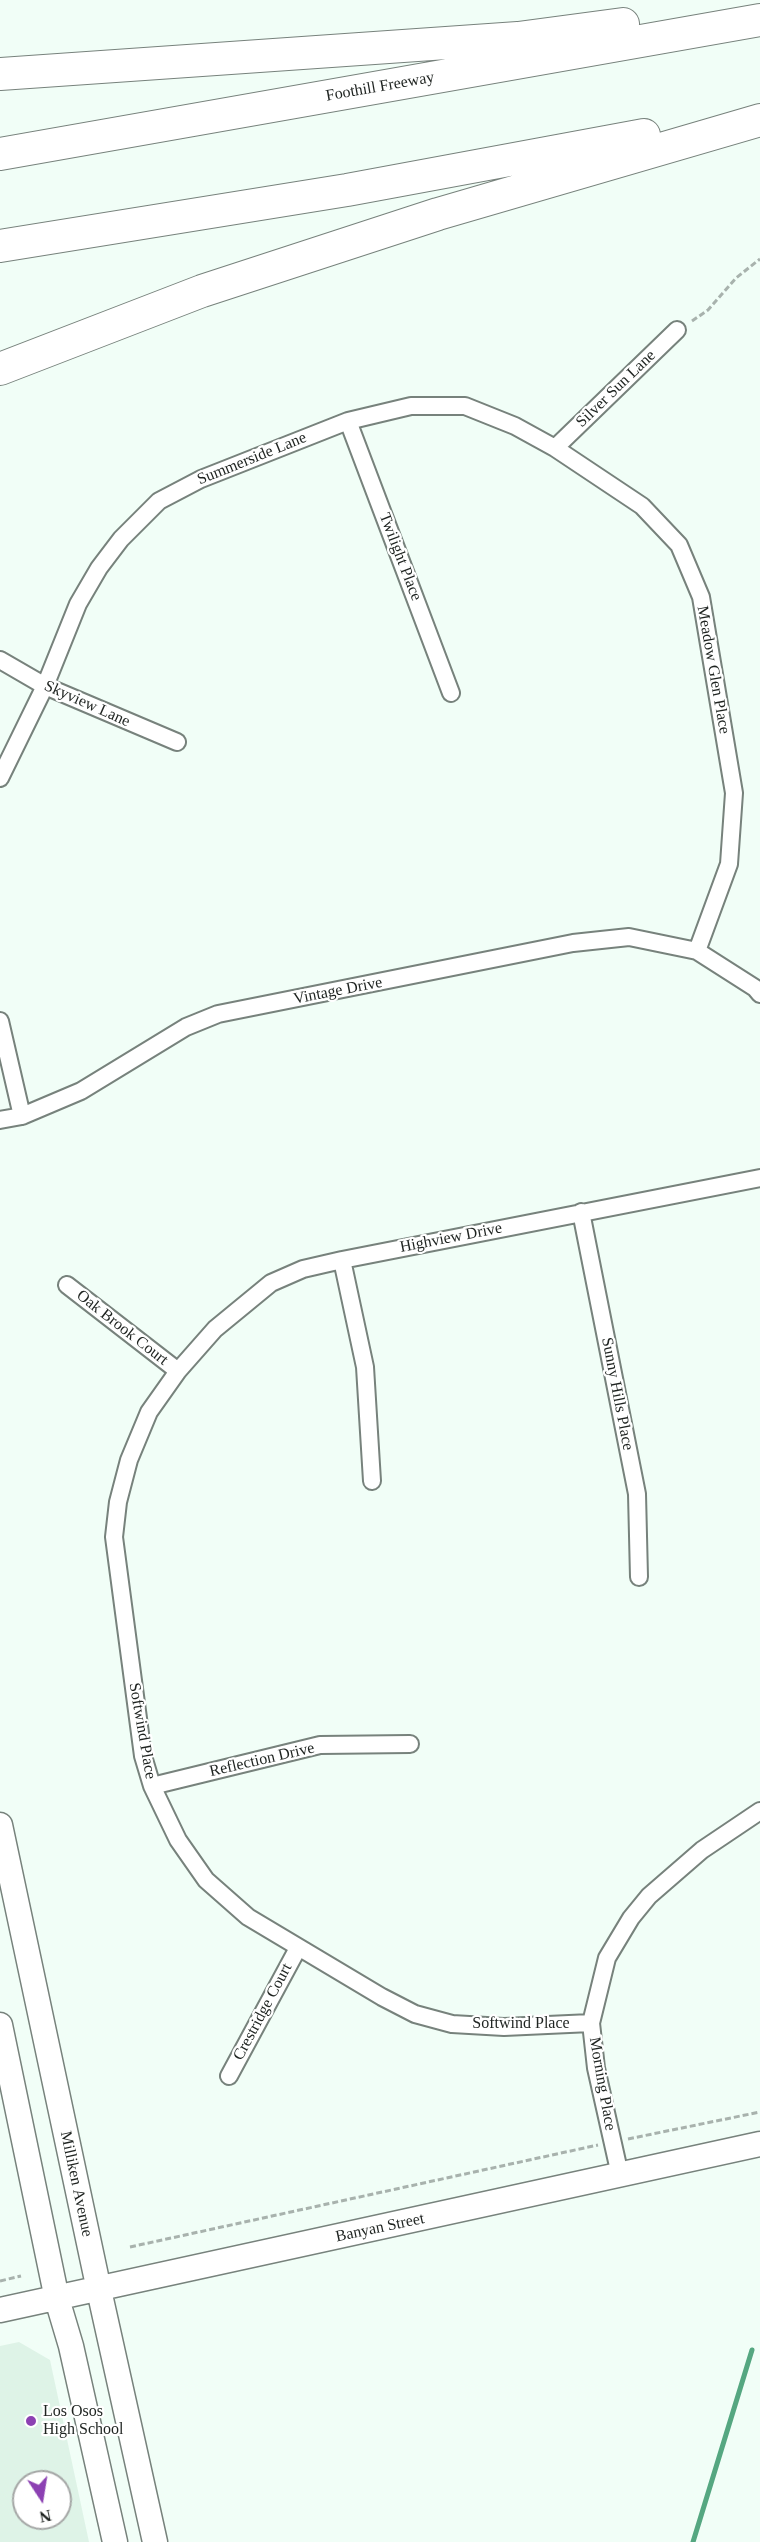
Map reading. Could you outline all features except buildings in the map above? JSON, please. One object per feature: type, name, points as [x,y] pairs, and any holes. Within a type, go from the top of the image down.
[{"type":"highway","points":[[0,74],[518,38],[710,12],[760,1]]},
{"type":"highway","name":"Foothill Freeway","points":[[0,154],[760,20]]},
{"type":"highway","points":[[0,246],[347,190],[760,114]]},
{"type":"highway","points":[[0,369],[213,287],[438,214],[760,120]]},
{"type":"main road","name":"Milliken Avenue","points":[[0,1825],[155,2542]]},
{"type":"main road","points":[[0,2025],[57,2299],[116,2542]]},
{"type":"main road","name":"Banyan Street","points":[[0,2310],[760,2144]]},
{"type":"street","name":"Silver Sun Lane","points":[[555,448],[677,330]]},
{"type":"street","name":"Summerside Lane","points":[[0,778],[45,686],[78,604],[99,568],[121,539],[159,501],[201,479],[348,421],[411,406],[465,406],[515,426],[555,448]]},
{"type":"street","name":"Twilight Place","points":[[348,421],[451,693]]},
{"type":"street","name":"Meadow Glen Place","points":[[555,448],[642,506],[679,545],[701,597],[734,793],[729,864],[698,951]]},
{"type":"street","name":"Skyview Lane","points":[[0,660],[45,686],[177,742]]},
{"type":"street","name":"Vintage Drive","points":[[0,1120],[22,1116],[81,1091],[186,1027],[218,1014],[573,943],[629,937],[698,951]]},
{"type":"street","points":[[698,951],[755,988],[760,994]]},
{"type":"street","points":[[0,1021],[22,1116]]},
{"type":"street","name":"Highview Drive","points":[[178,1371],[215,1329],[271,1283],[303,1269],[760,1178]]},
{"type":"street","name":"Sunny Hills Place","points":[[581,1212],[637,1494],[639,1577]]},
{"type":"street","points":[[342,1260],[365,1366],[372,1480]]},
{"type":"street","name":"Oak Brook Court","points":[[67,1285],[178,1371]]},
{"type":"street","name":"Softwind Place","points":[[178,1371],[149,1412],[129,1460],[118,1502],[114,1537],[143,1756],[152,1786],[178,1840],[206,1880],[248,1917],[415,2014],[452,2024],[504,2027],[591,2023]]},
{"type":"street","name":"Reflection Drive","points":[[152,1786],[320,1745],[410,1744]]},
{"type":"street","name":"Morning Place","points":[[620,2175],[596,2068],[591,2023],[607,1958],[631,1918],[649,1896],[702,1850],[760,1811]]},
{"type":"street","name":"Crestridge Court","points":[[229,2076],[298,1948]]},
{"type":"path","points":[[677,330],[708,310],[736,278],[760,260]]},
{"type":"path","points":[[130,2247],[760,2112]]},
{"type":"path","points":[[0,2281],[21,2276]]},
{"type":"shaded area","name":"Los Osos High School","points":[[19,2342],[50,2360],[89,2542],[0,2542],[0,2346]]},
{"type":"waterway","points":[[693,2542],[752,2350]]},
{"type":"place","name":"Los Osos High School","points":[[31,2421]]}]
